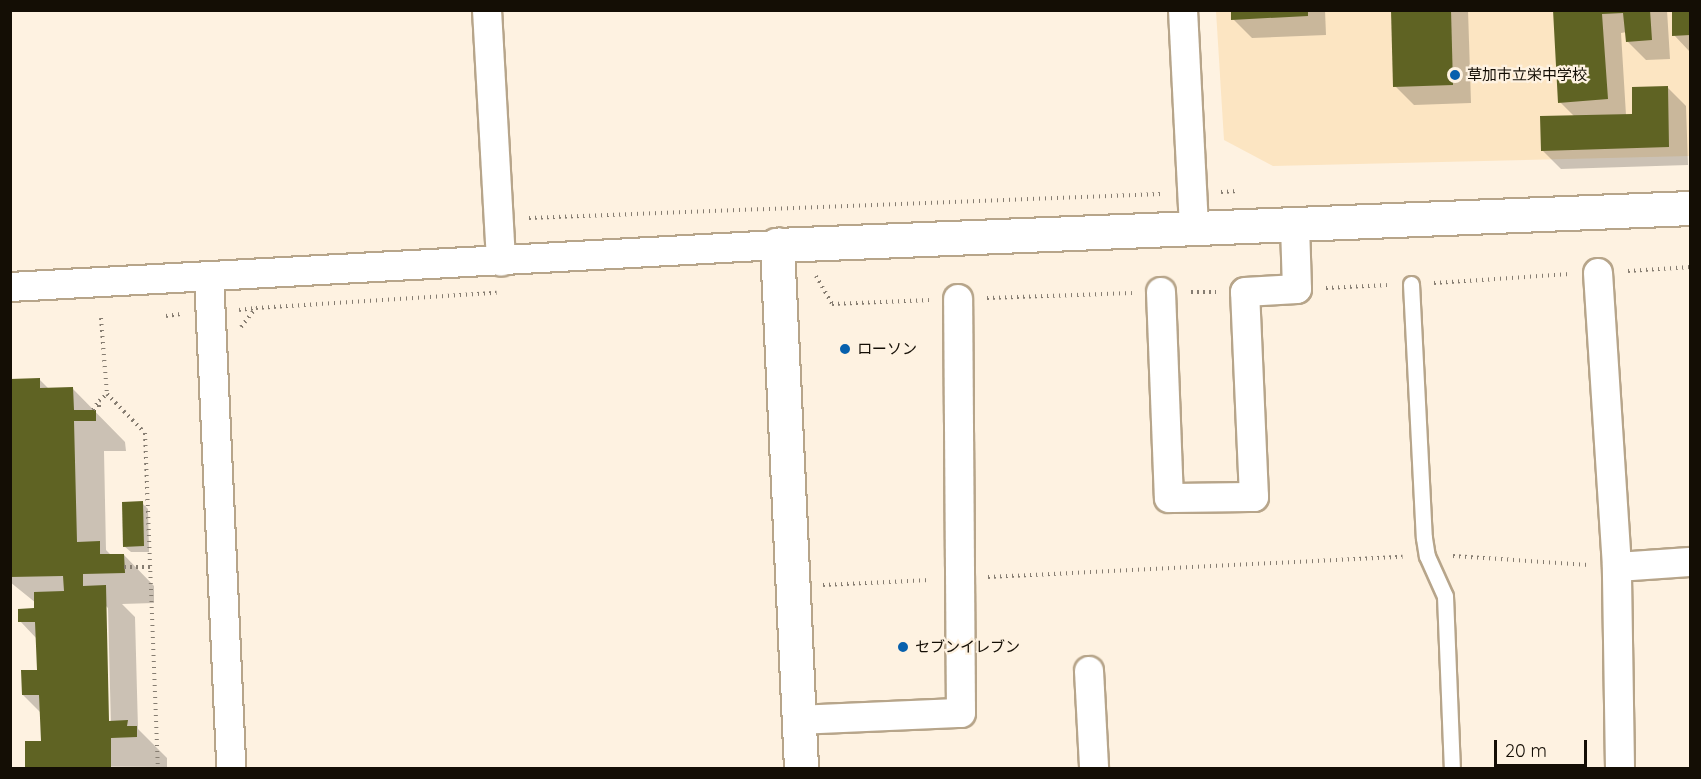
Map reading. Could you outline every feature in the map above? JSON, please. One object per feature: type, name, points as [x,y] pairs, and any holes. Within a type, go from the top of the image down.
[{"type":"street","points":[[487,10],[501,262]]},
{"type":"street","points":[[1183,10],[1194,228]]},
{"type":"street","points":[[10,287],[501,262],[777,245],[1690,208]]},
{"type":"street","points":[[1161,292],[1169,498],[1254,497],[1245,292],[1297,290],[1295,224]]},
{"type":"street","points":[[777,245],[801,768]]},
{"type":"street","points":[[1598,273],[1617,567],[1620,768]]},
{"type":"street","points":[[209,276],[231,768]]},
{"type":"street","points":[[799,720],[962,713],[958,299]]},
{"type":"street","points":[[1617,567],[1690,562]]},
{"type":"street","points":[[1089,671],[1094,768]]},
{"type":"lane","points":[[1412,284],[1427,556],[1445,596],[1452,768]]},
{"type":"path","points":[[522,219],[1238,191]]},
{"type":"path","points":[[239,329],[256,308],[506,293]]},
{"type":"path","points":[[101,318],[107,394],[145,433],[158,768]]},
{"type":"path","points":[[93,410],[107,394]]},
{"type":"path","points":[[99,401],[99,407]]},
{"type":"path","points":[[793,587],[1427,556],[1617,567]]},
{"type":"path","points":[[124,567],[150,567]]},
{"type":"shaded area","name":"草加市立栄中学校","points":[[1216,11],[1690,11],[1690,156],[1273,166],[1224,140]]},
{"type":"building","points":[[1231,10],[1308,10],[1308,16],[1231,20]]},
{"type":"building","points":[[1391,10],[1451,10],[1453,85],[1393,87]]},
{"type":"building","points":[[1553,10],[1650,10],[1652,40],[1626,42],[1623,13],[1602,14],[1608,99],[1558,103]]},
{"type":"building","points":[[1672,10],[1690,10],[1690,35],[1672,36]]},
{"type":"building","points":[[1668,86],[1669,147],[1541,151],[1540,116],[1632,114],[1632,87]]},
{"type":"building","points":[[40,378],[40,388],[73,387],[74,410],[96,410],[96,421],[74,421],[77,542],[100,541],[100,554],[124,554],[125,573],[83,574],[83,586],[106,585],[109,721],[128,720],[127,726],[137,726],[137,737],[111,738],[111,768],[25,767],[25,741],[41,741],[39,695],[22,695],[21,670],[37,670],[35,622],[18,622],[18,609],[34,608],[34,592],[64,591],[63,576],[10,577],[10,379]]},
{"type":"building","points":[[143,501],[144,546],[123,547],[122,502]]},
{"type":"place","name":"草加市立栄中学校","points":[[1455,75]]},
{"type":"place","name":"ローソン","points":[[845,349]]},
{"type":"place","name":"セブンイレブン","points":[[903,647]]}]
